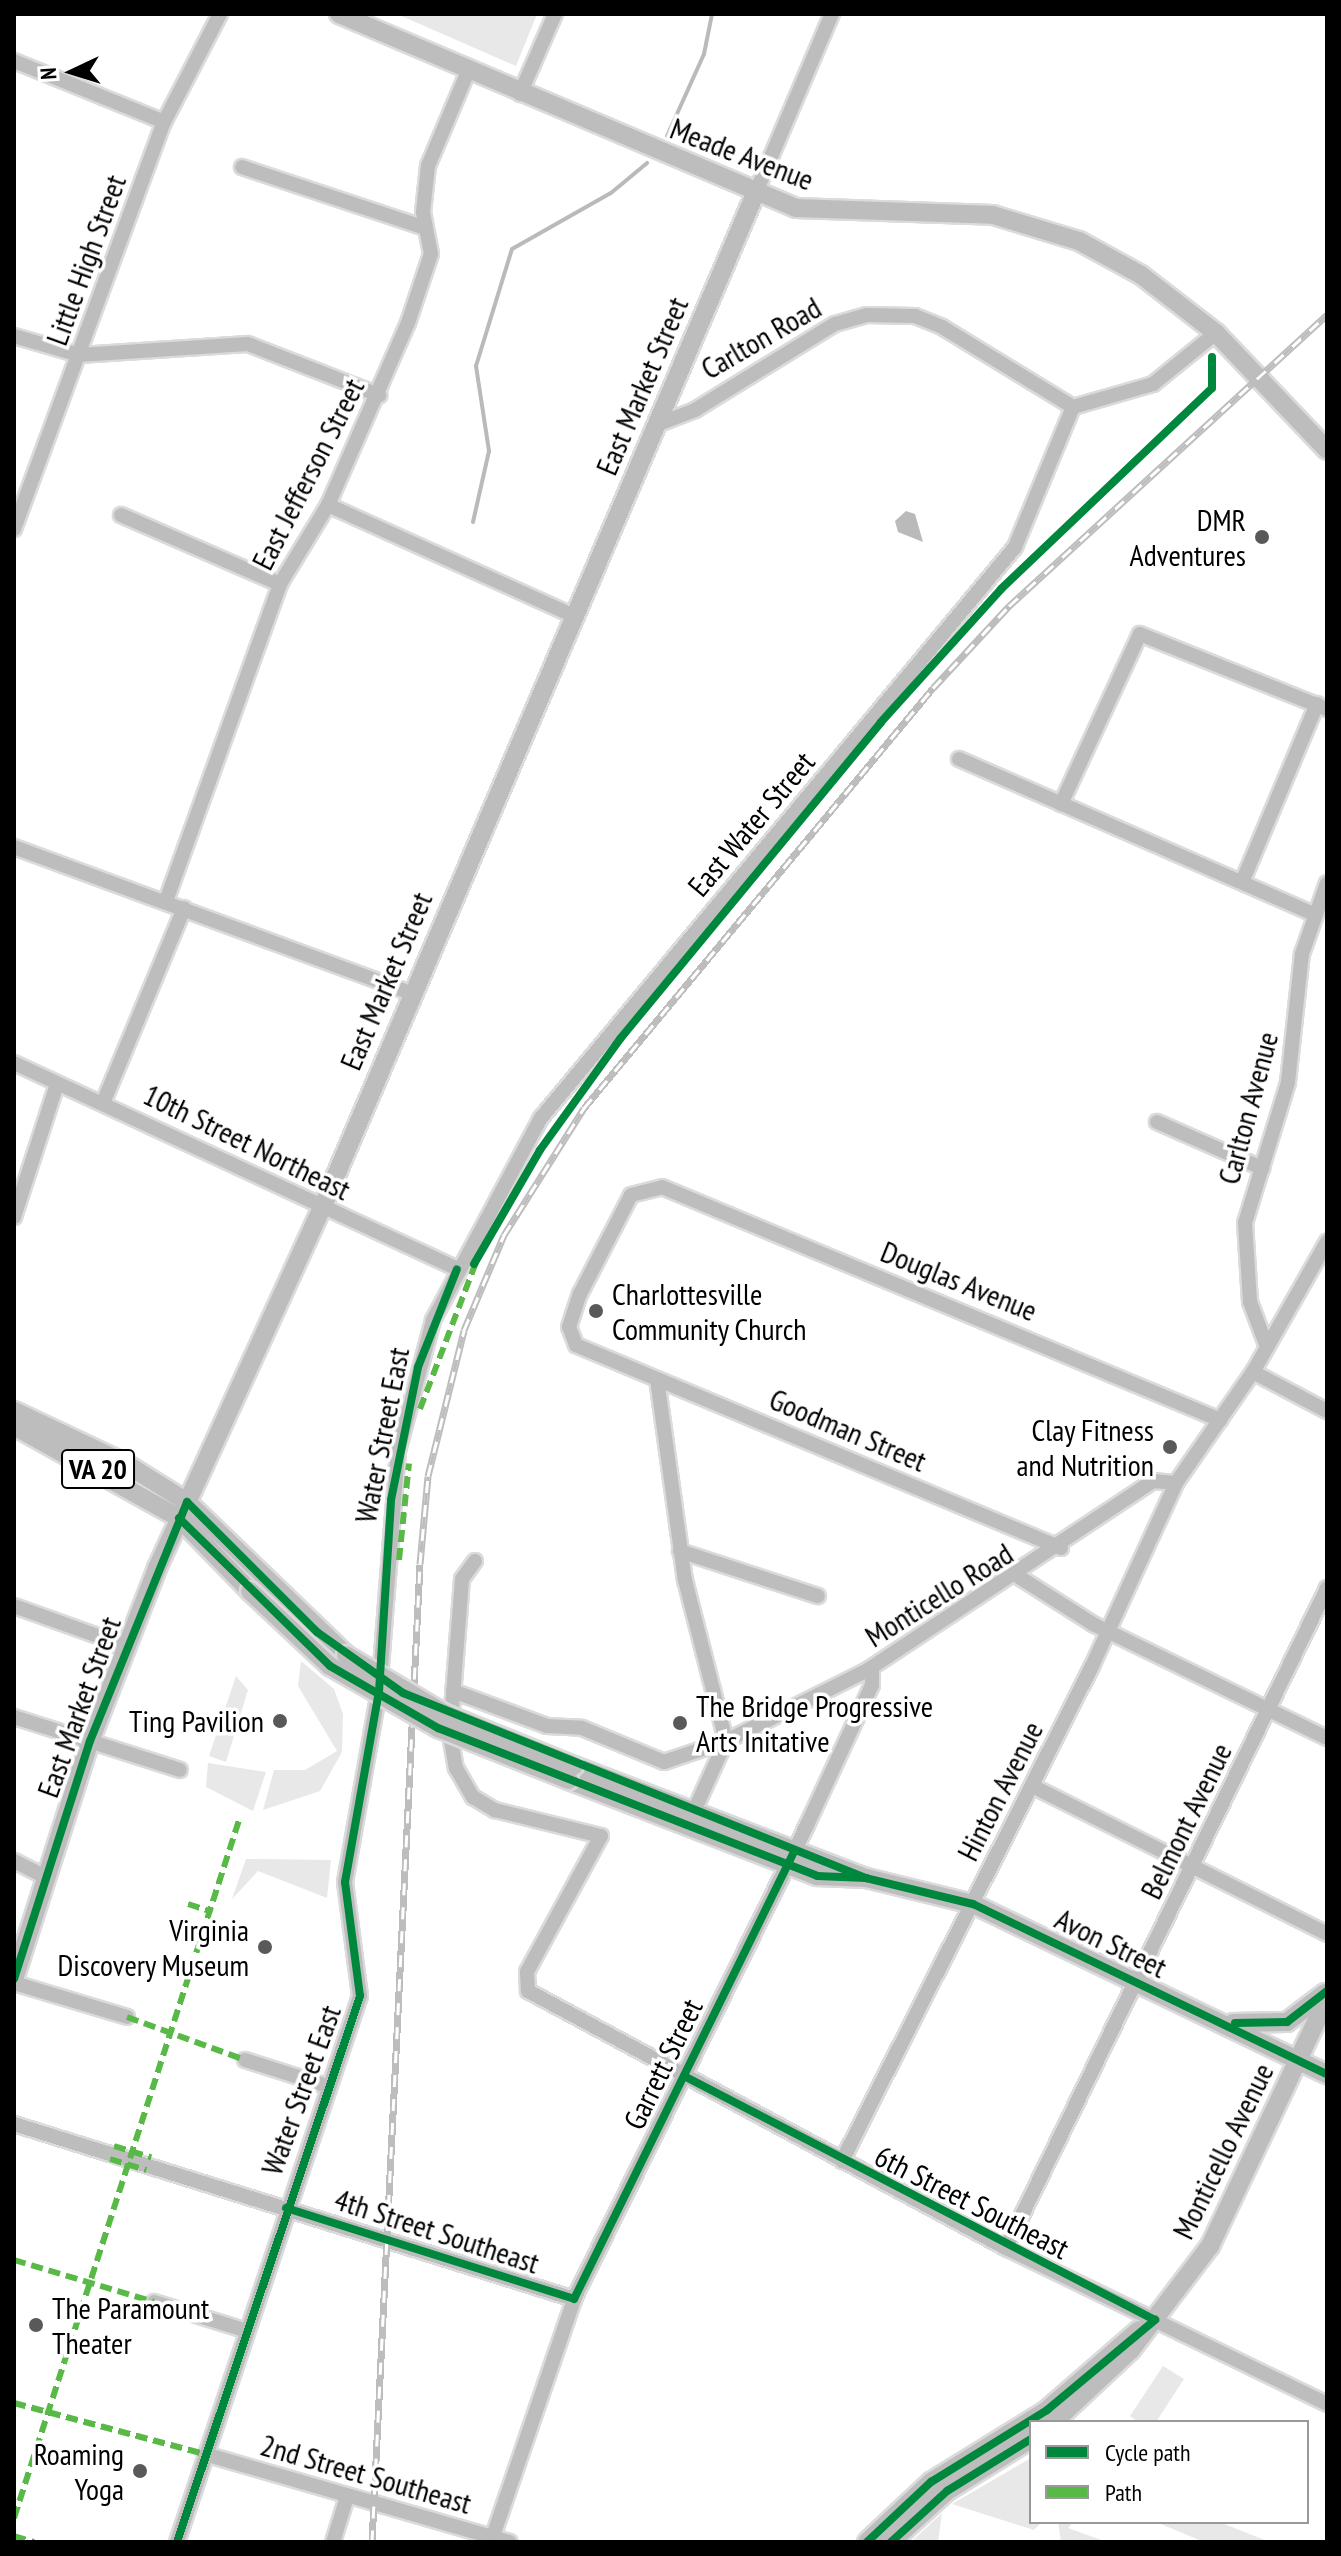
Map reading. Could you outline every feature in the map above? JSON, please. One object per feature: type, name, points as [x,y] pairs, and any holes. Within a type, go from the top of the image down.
[{"type":"main road","name":"Meade Avenue","points":[[339,14],[520,94],[756,192],[840,215],[1019,219],[1111,256],[1216,333]]},
{"type":"main road","name":"East Market Street","points":[[14,1981],[90,1741],[126,1646],[183,1510],[322,1208],[411,993],[756,192]]},
{"type":"main road","points":[[1216,333],[1327,450]]},
{"type":"main road","points":[[14,1411],[183,1510]]},
{"type":"main road","name":"VA 20","points":[[14,1426],[183,1510],[256,1569],[317,1632],[403,1693],[572,1773]]},
{"type":"main road","name":"VA 20","points":[[183,1510],[250,1591],[330,1666],[438,1728],[572,1773]]},
{"type":"main road","name":"Avon Street","points":[[572,1773],[791,1857],[973,1904],[1327,2074]]},
{"type":"main road","name":"VA 20","points":[[1215,2019],[1287,2022],[1327,1991]]},
{"type":"main road","name":"Monticello Avenue","points":[[1056,2420],[1155,2320],[1210,2246],[1327,1999]]},
{"type":"main road","name":"Monticello Avenue","points":[[1031,2420],[1155,2320]]},
{"type":"main road","name":"Monticello Avenue","points":[[867,2542],[931,2482],[1029,2421]]},
{"type":"main road","points":[[891,2542],[947,2491],[1029,2440]]},
{"type":"street","name":"Little High Street","points":[[14,529],[164,122],[220,14]]},
{"type":"street","points":[[520,94],[555,14]]},
{"type":"street","name":"East Market Street","points":[[756,192],[832,14]]},
{"type":"street","points":[[14,61],[164,122]]},
{"type":"street","name":"East Jefferson Street","points":[[166,901],[280,584],[328,505],[379,395],[431,254],[425,228],[432,152],[469,69]]},
{"type":"street","points":[[242,167],[425,228]]},
{"type":"street","name":"Carlton Road","points":[[656,425],[695,410],[835,324],[893,313],[929,321],[998,356],[1042,393],[1073,407]]},
{"type":"street","points":[[1073,407],[1153,384],[1216,333]]},
{"type":"street","points":[[14,336],[79,355],[248,344],[379,395]]},
{"type":"street","name":"East Water Street","points":[[457,1269],[504,1177],[563,1090],[1015,547],[1073,407]]},
{"type":"street","points":[[328,505],[574,616]]},
{"type":"street","points":[[121,515],[280,584]]},
{"type":"street","points":[[1061,804],[1136,636],[1322,706],[1243,880]]},
{"type":"street","points":[[959,759],[1243,880],[1313,914]]},
{"type":"street","points":[[14,847],[411,993]]},
{"type":"street","name":"Carlton Avenue","points":[[1267,1347],[1250,1302],[1243,1243],[1288,1082],[1313,914],[1327,883]]},
{"type":"street","points":[[103,1103],[184,908]]},
{"type":"street","name":"10th Street Northeast","points":[[14,1063],[457,1269]]},
{"type":"street","points":[[14,1217],[57,1084]]},
{"type":"street","points":[[1157,1122],[1262,1168]]},
{"type":"street","name":"Douglas Avenue","points":[[615,1362],[571,1340],[580,1294],[631,1195],[650,1185],[677,1193],[1220,1420]]},
{"type":"street","points":[[1176,1483],[1253,1372],[1327,1242]]},
{"type":"street","name":"Water Street East","points":[[177,2542],[362,1984],[345,1882],[379,1692],[398,1451],[433,1320],[457,1269]]},
{"type":"street","name":"Goodman Street","points":[[615,1362],[1061,1548]]},
{"type":"street","points":[[1253,1372],[1327,1411]]},
{"type":"street","points":[[657,1379],[680,1551],[726,1741],[690,1820]]},
{"type":"street","name":"Monticello Road","points":[[453,1691],[547,1726],[582,1728],[652,1763],[726,1741],[872,1668],[1019,1577],[1153,1481],[1176,1483]]},
{"type":"street","name":"Hinton Avenue","points":[[842,2161],[1032,1786],[1176,1483]]},
{"type":"street","points":[[680,1551],[818,1596]]},
{"type":"street","points":[[453,1691],[462,1579],[475,1561]]},
{"type":"street","points":[[1019,1577],[1108,1631],[1327,1738]]},
{"type":"street","name":"Belmont Avenue","points":[[1006,2248],[1327,1588]]},
{"type":"street","points":[[14,1606],[126,1646]]},
{"type":"street","name":"Garrett Street","points":[[492,2540],[574,2299],[791,1857],[872,1685],[872,1668]]},
{"type":"street","name":"6th Street Southeast","points":[[453,1691],[452,1752],[473,1797],[512,1817],[601,1836],[527,1972],[528,1991],[1006,2248],[1327,2404]]},
{"type":"street","points":[[14,1717],[180,1770]]},
{"type":"street","points":[[1032,1786],[1327,1934]]},
{"type":"street","points":[[14,1861],[46,1877]]},
{"type":"street","points":[[14,1981],[127,2017]]},
{"type":"street","points":[[245,2060],[327,2086]]},
{"type":"street","name":"4th Street Southeast","points":[[14,2124],[574,2299]]},
{"type":"street","points":[[154,2302],[247,2331]]},
{"type":"street","name":"2nd Street Southeast","points":[[208,2455],[346,2500],[492,2540],[510,2542]]},
{"type":"street","points":[[333,2542],[346,2500]]},
{"type":"shaded area","points":[[397,14],[537,14],[516,66]]},
{"type":"shaded area","points":[[906,511],[915,514],[923,542],[898,532],[895,521]]},
{"type":"shaded area","points":[[301,1661],[334,1689],[343,1714],[342,1752],[320,1791],[263,1810],[274,1770],[305,1770],[337,1751],[298,1686]]},
{"type":"shaded area","points":[[236,1676],[248,1690],[226,1762],[209,1756]]},
{"type":"shaded area","points":[[208,1763],[266,1772],[253,1811],[206,1787]]},
{"type":"shaded area","points":[[246,1859],[331,1860],[327,1898],[258,1871],[232,1899]]},
{"type":"shaded area","points":[[1163,2366],[1184,2379],[1157,2420],[1135,2420],[1130,2416]]},
{"type":"shaded area","points":[[1029,2459],[1029,2524],[1040,2524],[1034,2530],[952,2504]]},
{"type":"shaded area","points":[[942,2513],[938,2542],[911,2542]]},
{"type":"shaded area","points":[[1058,2524],[1071,2524],[1068,2528],[1107,2542],[1061,2542]]},
{"type":"shaded area","points":[[1161,2524],[1224,2524],[1270,2542],[1204,2542]]},
{"type":"waterway","points":[[667,136],[704,54],[712,14]]},
{"type":"waterway","points":[[473,522],[489,451],[476,366],[512,249],[611,193],[647,163]]},
{"type":"railway","points":[[372,2542],[420,1564],[428,1476],[464,1330],[504,1235],[584,1108],[933,688],[1009,606],[1327,315]]},
{"type":"marked path","points":[[420,1409],[477,1260]]},
{"type":"marked path","points":[[399,1560],[409,1464]]},
{"type":"marked path","points":[[14,2518],[240,1817]]},
{"type":"marked path","points":[[188,1904],[210,1911]]},
{"type":"marked path","points":[[127,2017],[245,2060]]},
{"type":"marked path","points":[[114,2146],[151,2157]]},
{"type":"marked path","points":[[110,2159],[146,2170]]},
{"type":"marked path","points":[[14,2260],[154,2302]]},
{"type":"marked path","points":[[14,2403],[208,2455]]},
{"type":"marked path","points":[[14,2536],[34,2542]]},
{"type":"cycle path","points":[[474,1264],[540,1150],[620,1039],[881,722],[1001,589],[1212,388],[1212,357]]},
{"type":"cycle path","points":[[177,2542],[360,1996],[345,1882],[379,1692],[391,1500],[418,1367],[457,1269]]},
{"type":"cycle path","points":[[14,1979],[90,1741],[187,1502],[317,1632],[403,1693],[866,1878]]},
{"type":"cycle path","points":[[179,1518],[330,1666],[438,1728],[817,1876],[866,1878],[973,1904],[1327,2074]]},
{"type":"cycle path","points":[[286,2208],[574,2299],[793,1853]]},
{"type":"cycle path","points":[[1235,2023],[1287,2022],[1327,1991]]},
{"type":"cycle path","points":[[684,2076],[1155,2320]]},
{"type":"cycle path","points":[[1031,2420],[1155,2320]]},
{"type":"cycle path","points":[[867,2542],[931,2482],[1029,2421]]},
{"type":"cycle path","points":[[891,2542],[947,2491],[1029,2440]]},
{"type":"place","name":"DMR Adventures","points":[[1262,537]]},
{"type":"place","name":"Charlottesville Community Church","points":[[596,1311]]},
{"type":"place","name":"Clay Fitness and Nutrition","points":[[1170,1447]]},
{"type":"place","name":"Ting Pavilion","points":[[280,1721]]},
{"type":"place","name":"The Bridge Progressive Arts Initative","points":[[680,1723]]},
{"type":"place","name":"Virginia Discovery Museum","points":[[265,1947]]},
{"type":"place","name":"The Paramount Theater","points":[[36,2325]]},
{"type":"place","name":"Roaming Yoga","points":[[140,2471]]}]
